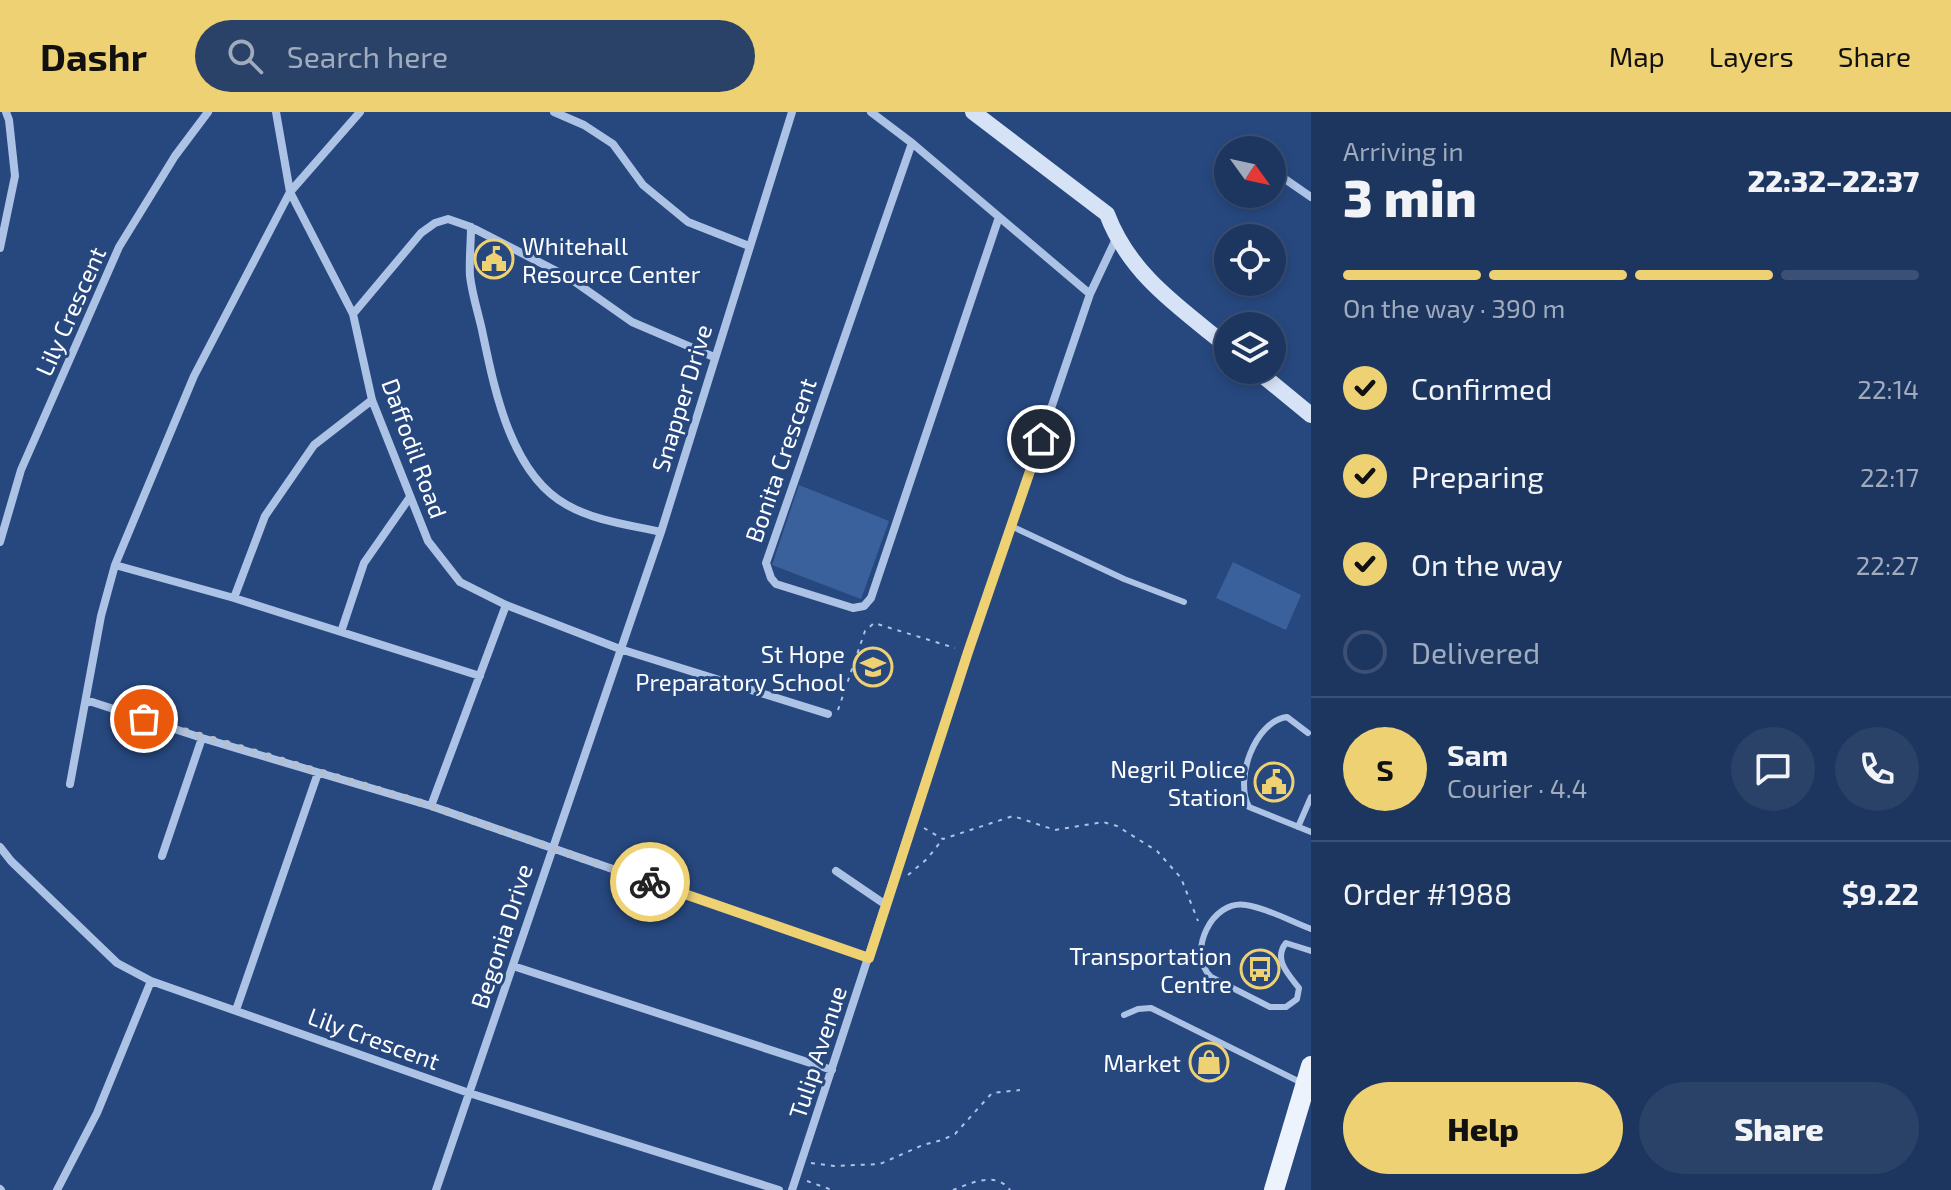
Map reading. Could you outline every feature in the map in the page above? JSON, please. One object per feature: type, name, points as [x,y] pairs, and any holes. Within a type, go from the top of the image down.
[{"type":"main road","points":[[1274,1190],[1308,1075]]},
{"type":"street","points":[[0,248],[15,176],[6,112]]},
{"type":"street","name":"Lily Crescent","points":[[0,542],[21,470],[119,247],[175,156],[208,112]]},
{"type":"street","name":"Daffodil Road","points":[[276,112],[290,192],[353,314],[372,400],[428,541],[460,582],[506,605],[620,649],[828,714]]},
{"type":"street","points":[[70,784],[101,616],[115,565],[194,376],[290,192],[360,112]]},
{"type":"street","points":[[554,112],[584,125],[613,144],[643,185],[688,222],[749,246]]},
{"type":"street","name":"Snapper Drive","points":[[620,649],[661,532],[792,112]]},
{"type":"street","points":[[871,112],[1090,294]]},
{"type":"street","points":[[973,112],[1107,214],[1116,239],[1146,280],[1214,336]]},
{"type":"street","name":"Bonita Crescent","points":[[912,143],[766,563],[776,584],[853,608],[864,606],[871,598],[999,217]]},
{"type":"street","points":[[1286,180],[1311,197]]},
{"type":"street","points":[[353,314],[421,233],[435,223],[448,219],[471,227],[568,277],[632,322],[714,357]]},
{"type":"street","points":[[471,227],[470,276],[491,372],[506,422],[525,464],[543,487],[567,505],[599,518],[661,532]]},
{"type":"street","name":"Tulip Avenue","points":[[792,1190],[968,652],[1090,294],[1116,239]]},
{"type":"street","points":[[1273,384],[1311,415]]},
{"type":"street","points":[[234,598],[265,516],[314,445],[372,400]]},
{"type":"street","points":[[341,632],[364,563],[410,497]]},
{"type":"street","points":[[115,565],[234,598],[480,676]]},
{"type":"street","points":[[431,806],[506,605]]},
{"type":"street","name":"Begonia Drive","points":[[436,1190],[620,649]]},
{"type":"street","points":[[86,700],[431,806],[869,958]]},
{"type":"street","points":[[162,856],[202,738]]},
{"type":"street","points":[[236,1010],[318,773]]},
{"type":"street","name":"Lily Crescent","points":[[0,847],[117,963],[151,981],[469,1093],[779,1190]]},
{"type":"street","points":[[836,871],[886,905]]},
{"type":"street","points":[[513,966],[832,1070]]},
{"type":"street","points":[[57,1190],[97,1113],[151,981]]},
{"type":"lane","points":[[1011,526],[1124,579],[1184,602]]},
{"type":"lane","points":[[1308,733],[1287,717],[1276,718],[1266,726],[1245,770],[1245,799],[1249,807],[1311,832]]},
{"type":"lane","points":[[1298,827],[1311,797]]},
{"type":"lane","points":[[1311,929],[1243,904],[1224,909],[1203,933],[1199,959],[1211,977],[1270,1007],[1286,1007],[1297,999],[1299,988],[1280,959],[1281,949],[1286,943],[1311,951]]},
{"type":"lane","points":[[1124,1015],[1151,1008],[1308,1075]]},
{"type":"path","points":[[828,714],[835,715],[865,631],[874,623],[968,652]]},
{"type":"path","points":[[892,885],[927,859],[943,839],[1013,816],[1055,830],[1103,822],[1117,826],[1157,851],[1181,878],[1203,933]]},
{"type":"path","points":[[913,822],[943,839]]},
{"type":"path","points":[[802,1161],[834,1166],[880,1164],[955,1134],[992,1093],[1020,1090]]},
{"type":"path","points":[[796,1178],[832,1190]]},
{"type":"path","points":[[953,1190],[971,1182],[991,1179],[1010,1190]]},
{"type":"shaded area","points":[[799,485],[889,521],[861,599],[772,565]]},
{"type":"shaded area","points":[[1233,562],[1301,595],[1286,630],[1216,598]]},
{"type":"way so far","points":[[144,719],[431,806],[650,882]]},
{"type":"place","name":"Whitehall Resource Center","points":[[494,259]]},
{"type":"place","name":"St Hope Preparatory School","points":[[873,667]]},
{"type":"place","name":"Negril Police Station","points":[[1274,782]]},
{"type":"place","name":"Transportation Centre","points":[[1260,969]]},
{"type":"place","name":"Market","points":[[1209,1062]]},
{"type":"route","points":[[650,882],[869,958],[1041,439]]}]
